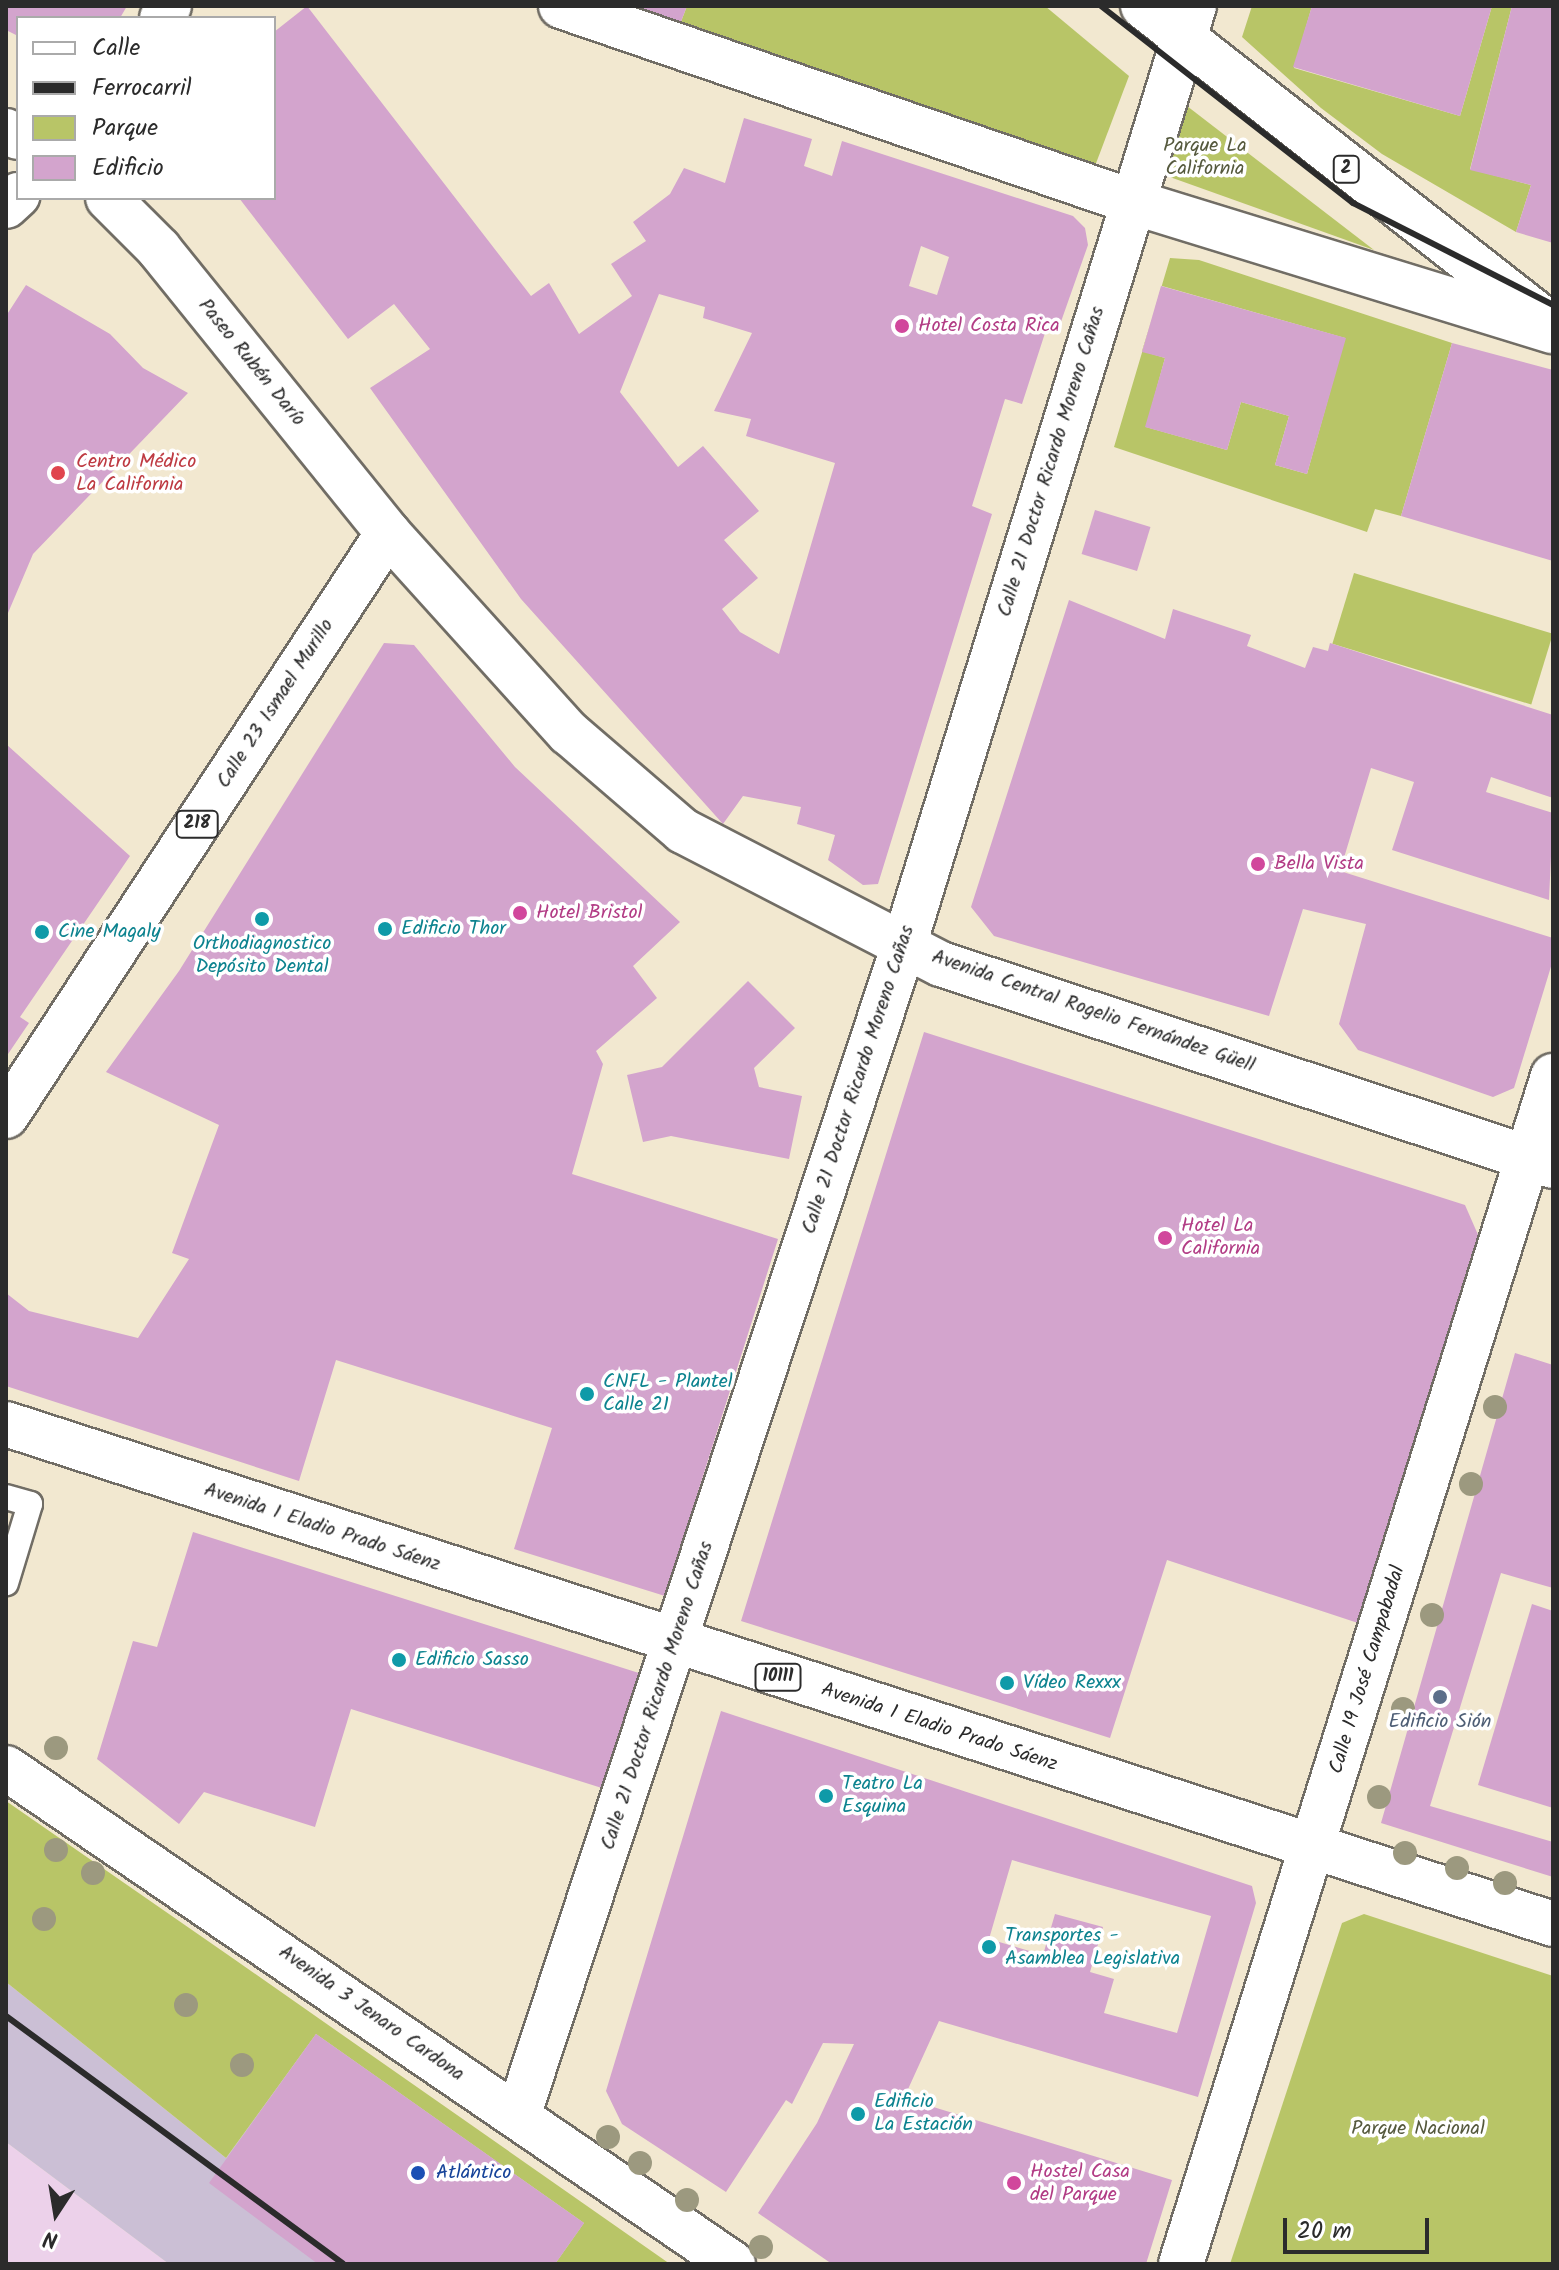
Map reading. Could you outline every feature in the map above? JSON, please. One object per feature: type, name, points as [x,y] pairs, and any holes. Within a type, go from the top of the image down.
[{"type":"main road","points":[[561,6],[1136,203],[1553,329]]},
{"type":"main road","name":"2","points":[[1143,6],[1189,23],[1553,329]]},
{"type":"main road","name":"Calle 21 Doctor Ricardo Moreno Cañas","points":[[518,2116],[676,1645],[904,945],[1136,203],[1189,23]]},
{"type":"main road","name":"Paseo Rubén Darío","points":[[110,200],[159,249],[388,533]]},
{"type":"main road","name":"Avenida Central Rogelio Fernández Güell","points":[[388,533],[569,733],[683,831],[941,964],[1540,1162]]},
{"type":"main road","name":"Calle 23 Ismael Murillo","points":[[6,1116],[388,533]]},
{"type":"main road","name":"Calle 19 José Campabadal","points":[[1181,2264],[1314,1847],[1540,1162],[1553,1076]]},
{"type":"main road","name":"Avenida 1 Eladio Prado Sáenz","points":[[6,1424],[676,1645],[1553,1924]]},
{"type":"main road","name":"Avenida 3 Jenaro Cardona","points":[[6,1768],[733,2264]]},
{"type":"lane","points":[[6,1497],[30,1504],[6,1583]]},
{"type":"shaded area","points":[[6,1982],[226,2158],[316,2034],[584,2223],[555,2264],[169,2264],[6,2142]]},
{"type":"shaded area","points":[[6,2142],[169,2264],[6,2264]]},
{"type":"green space","points":[[687,6],[1045,6],[1129,76],[1095,166],[677,32]]},
{"type":"green space","points":[[1252,6],[1312,6],[1294,68],[1460,116],[1492,6],[1512,6],[1470,169],[1531,185],[1516,232],[1382,154],[1321,108],[1242,37]]},
{"type":"green space","name":"Parque La California","points":[[1187,106],[1374,250],[1167,176]]},
{"type":"green space","points":[[1170,258],[1199,260],[1452,343],[1401,516],[1375,509],[1367,532],[1114,447],[1142,351],[1165,358],[1146,427],[1227,450],[1241,402],[1289,416],[1275,465],[1307,474],[1345,338],[1162,286],[1154,312]]},
{"type":"green space","points":[[1354,573],[1553,634],[1531,705],[1332,644]]},
{"type":"green space","points":[[6,1801],[670,2264],[555,2264],[584,2223],[316,2034],[226,2158],[6,1982]]},
{"type":"green space","name":"Parque Nacional","points":[[1364,1914],[1553,1976],[1553,2264],[1230,2264],[1342,1923]]},
{"type":"building","points":[[6,6],[127,6],[121,16],[16,16],[16,35],[6,30]]},
{"type":"building","points":[[307,6],[531,296],[549,283],[579,334],[632,296],[611,264],[646,241],[633,222],[670,194],[684,168],[725,183],[744,118],[812,139],[804,166],[832,176],[842,141],[1073,216],[1085,228],[1088,245],[1057,333],[1046,330],[1022,404],[1005,399],[972,506],[992,514],[878,884],[863,885],[828,860],[835,835],[797,824],[801,807],[743,796],[723,824],[521,599],[370,388],[430,349],[394,304],[348,339],[241,200],[276,200],[276,30]],"holes":[[[921,246],[949,257],[937,295],[909,286]],[[659,294],[705,307],[703,318],[752,333],[714,411],[751,419],[746,436],[835,463],[779,654],[740,632],[722,609],[758,578],[724,540],[759,511],[703,446],[678,467],[620,392]]]},
{"type":"building","points":[[601,6],[687,6],[677,32]]},
{"type":"building","points":[[1312,6],[1492,6],[1460,116],[1293,67]]},
{"type":"building","points":[[1512,6],[1553,6],[1553,243],[1516,232],[1531,185],[1470,170]]},
{"type":"building","name":"Centro Médico La California","points":[[26,285],[110,334],[143,368],[188,393],[33,554],[8,613],[6,316]]},
{"type":"building","points":[[1161,286],[1346,338],[1307,474],[1275,465],[1289,416],[1241,402],[1227,450],[1145,427],[1165,358],[1142,352]]},
{"type":"building","points":[[1452,343],[1553,370],[1553,561],[1401,516]]},
{"type":"building","points":[[1095,510],[1150,527],[1137,571],[1082,554]]},
{"type":"building","points":[[1069,600],[1165,639],[1173,609],[1251,635],[1247,646],[1305,668],[1313,647],[1328,651],[1330,643],[1553,715],[1553,798],[1491,777],[1486,792],[1553,813],[1549,900],[1392,850],[1414,782],[1371,768],[1340,871],[1553,938],[1553,960],[1514,1088],[1493,1097],[1358,1050],[1339,1024],[1366,924],[1303,909],[1269,1016],[994,936],[971,907]]},
{"type":"building","points":[[384,643],[414,645],[515,767],[680,922],[633,966],[657,998],[596,1051],[603,1064],[572,1174],[778,1239],[665,1596],[514,1549],[552,1428],[336,1360],[299,1481],[6,1386],[6,1293],[29,1311],[138,1338],[189,1259],[172,1253],[219,1125],[106,1072],[179,971]]},
{"type":"building","name":"Cine Magaly","points":[[6,744],[130,856],[20,1017],[29,1023],[6,1057]]},
{"type":"building","points":[[748,981],[795,1028],[754,1068],[759,1087],[802,1096],[789,1159],[671,1136],[643,1142],[627,1075],[662,1067]]},
{"type":"building","points":[[924,1032],[1465,1205],[1479,1237],[1358,1623],[1167,1560],[1110,1738],[741,1621]]},
{"type":"building","name":"Edificio Sión","points":[[1515,1353],[1553,1365],[1553,1588],[1501,1573],[1430,1806],[1553,1842],[1553,1877],[1381,1823]]},
{"type":"building","name":"Edificio Sasso","points":[[193,1532],[642,1674],[605,1789],[351,1709],[315,1827],[204,1792],[179,1824],[97,1759],[133,1641],[157,1647]]},
{"type":"building","name":"Edificio Sión","points":[[1532,1604],[1553,1611],[1553,1808],[1478,1785]]},
{"type":"building","points":[[721,1711],[1252,1886],[1256,1903],[1198,2097],[939,2021],[904,2098],[1172,2180],[1146,2264],[832,2264],[758,2213],[817,2123],[854,2044],[823,2043],[792,2104],[786,2100],[726,2192],[622,2124],[606,2091]],"holes":[[[1012,1860],[1211,1916],[1177,2033],[1104,2013],[1114,1979],[1090,1972],[1103,1927],[1055,1914],[1043,1955],[989,1939]]]},
{"type":"building","name":"Atlántico","points":[[316,2034],[584,2223],[555,2264],[318,2264],[209,2183]]},
{"type":"railway","points":[[1101,6],[1353,203],[1553,305]]},
{"type":"railway","points":[[6,2016],[343,2264]]},
{"type":"place","name":"Hotel Costa Rica","points":[[902,326]]},
{"type":"place","name":"Centro Médico La California","points":[[58,473]]},
{"type":"place","name":"Bella Vista","points":[[1258,864]]},
{"type":"place","name":"Hotel Bristol","points":[[520,913]]},
{"type":"place","name":"Orthodiagnostico Depósito Dental","points":[[262,919]]},
{"type":"place","name":"Edificio Thor","points":[[385,929]]},
{"type":"place","name":"Cine Magaly","points":[[42,932]]},
{"type":"place","name":"Hotel La California","points":[[1165,1238]]},
{"type":"place","name":"CNFL - Plantel Calle 21","points":[[587,1394]]},
{"type":"place","name":"Edificio Sasso","points":[[399,1660]]},
{"type":"place","name":"Vídeo Rexxx","points":[[1007,1683]]},
{"type":"place","name":"Edificio Sión","points":[[1440,1697]]},
{"type":"place","name":"Teatro La Esquina","points":[[826,1796]]},
{"type":"place","name":"Transportes - Asamblea Legislativa","points":[[989,1947]]},
{"type":"place","name":"Edificio La Estación","points":[[858,2114]]},
{"type":"place","name":"Atlántico","points":[[418,2173]]},
{"type":"place","name":"Hostel Casa del Parque","points":[[1014,2183]]}]
